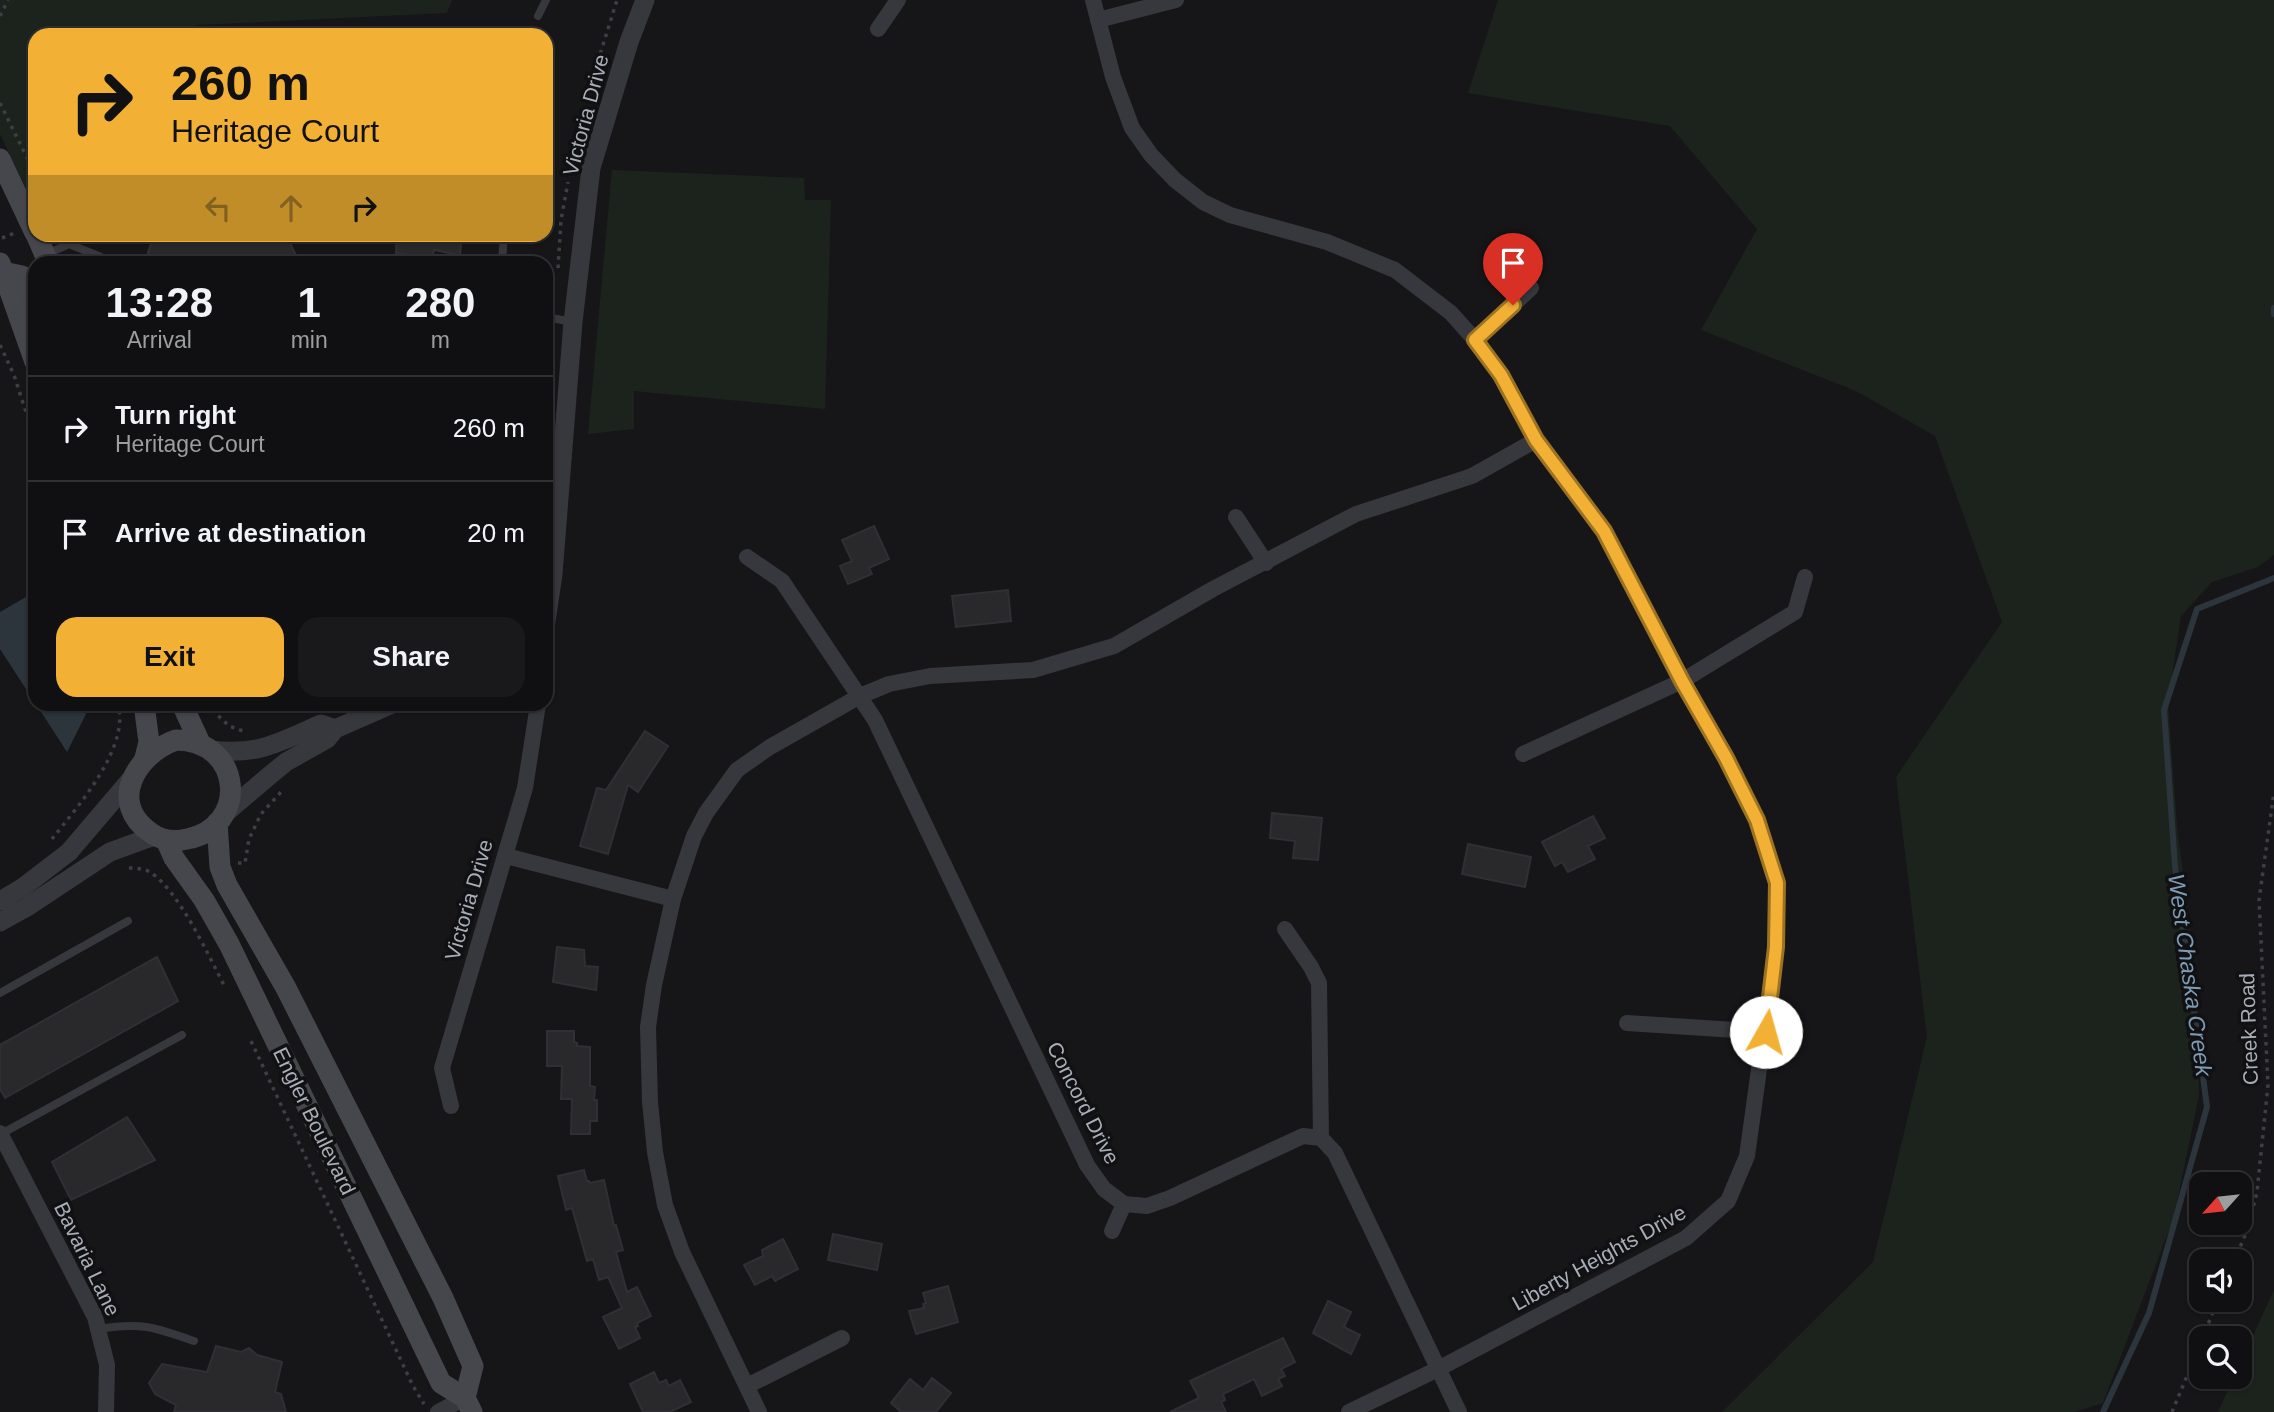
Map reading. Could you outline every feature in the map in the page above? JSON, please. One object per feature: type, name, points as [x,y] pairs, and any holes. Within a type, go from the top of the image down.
[{"type":"main road","points":[[0,159],[28,219]]},
{"type":"main road","points":[[1,269],[22,276],[28,288]]},
{"type":"main road","points":[[1,269],[28,343]]},
{"type":"main road","points":[[145,711],[149,742],[145,758],[132,778],[130,805],[144,828],[160,838],[197,837],[220,820],[230,801],[227,769],[206,747],[186,711]]},
{"type":"main road","points":[[145,758],[164,744],[176,740],[206,747]]},
{"type":"main road","name":"Engler Boulevard","points":[[220,820],[220,867],[228,885],[314,1043],[443,1298],[473,1366],[469,1405]]},
{"type":"main road","name":"Engler Boulevard","points":[[160,838],[204,900],[229,944],[441,1383],[469,1405]]},
{"type":"street","name":"Victoria Drive","points":[[553,574],[573,322],[591,168],[629,42],[645,0]]},
{"type":"street","points":[[878,29],[898,0]]},
{"type":"street","name":"Liberty Heights Drive","points":[[1093,0],[1121,103],[1132,128],[1151,155],[1175,180],[1203,202],[1230,215],[1327,242],[1395,270],[1451,313],[1475,340],[1501,375],[1536,440],[1604,531],[1757,820],[1777,883],[1776,947],[1747,1156],[1728,1201],[1686,1238],[1438,1369],[1349,1412]]},
{"type":"street","points":[[1098,20],[1176,0]]},
{"type":"street","points":[[1475,340],[1531,288]]},
{"type":"street","points":[[759,1412],[682,1252],[666,1205],[655,1152],[650,1102],[648,1027],[654,985],[673,899],[694,836],[706,813],[737,770],[770,747],[860,696],[889,684],[930,676],[1033,670],[1114,646],[1213,589],[1356,514],[1472,476],[1536,440]]},
{"type":"street","points":[[1236,517],[1266,563]]},
{"type":"street","name":"Concord Drive","points":[[747,557],[782,581],[875,720],[1087,1165],[1104,1189],[1124,1204]]},
{"type":"street","points":[[1523,754],[1682,681],[1796,612],[1805,577]]},
{"type":"street","points":[[220,820],[277,769],[327,739],[335,729],[376,711]]},
{"type":"street","name":"Victoria Drive","points":[[452,1106],[442,1068],[525,788],[537,711]]},
{"type":"street","points":[[206,747],[253,751],[279,743],[321,724],[335,729]]},
{"type":"street","points":[[0,901],[22,888],[69,852],[132,778]]},
{"type":"street","points":[[0,922],[110,852],[160,838]]},
{"type":"street","points":[[506,856],[673,899]]},
{"type":"street","points":[[1285,929],[1319,983],[1321,1138]]},
{"type":"street","points":[[1627,1023],[1766,1032]]},
{"type":"street","name":"Bavaria Lane","points":[[0,1133],[95,1317],[107,1365],[106,1412]]},
{"type":"street","points":[[1112,1231],[1124,1204],[1147,1206],[1170,1198],[1303,1136],[1321,1138],[1335,1153],[1458,1412]]},
{"type":"street","points":[[747,1386],[842,1338]]},
{"type":"street","points":[[438,1412],[469,1405]]},
{"type":"lane","points":[[538,16],[546,0]]},
{"type":"lane","points":[[50,256],[69,244],[98,256]]},
{"type":"lane","points":[[553,318],[573,322]]},
{"type":"lane","points":[[0,993],[128,921]]},
{"type":"lane","points":[[0,1133],[182,1035]]},
{"type":"lane","points":[[98,1329],[129,1324],[153,1327],[194,1341]]},
{"type":"path","points":[[0,16],[8,0]]},
{"type":"path","points":[[0,103],[28,160]]},
{"type":"path","points":[[0,345],[14,375],[28,418]]},
{"type":"path","points":[[49,842],[73,812],[110,756],[119,730],[118,711]]},
{"type":"path","points":[[213,711],[229,726],[252,732]]},
{"type":"path","name":"Creek Road","points":[[2239,1249],[2248,1228],[2256,1192],[2268,1085],[2259,900],[2274,792]]},
{"type":"path","points":[[73,812],[92,826]]},
{"type":"path","points":[[110,852],[116,871],[131,867],[149,871],[167,889],[187,917],[229,994]]},
{"type":"path","points":[[251,1041],[413,1386],[428,1412]]},
{"type":"path","points":[[2172,1412],[2189,1371]]},
{"type":"shaded area","points":[[0,0],[452,0],[447,13],[196,25],[195,28],[28,28],[28,192],[0,134]]},
{"type":"shaded area","points":[[1498,0],[2274,0],[2274,555],[2258,567],[2212,582],[2181,616],[2168,703],[2177,826],[2196,975],[2199,1095],[2174,1217],[2103,1403],[2075,1412],[1722,1412],[1873,1262],[1927,1037],[1896,777],[2002,622],[1935,436],[1856,391],[1701,330],[1757,229],[1670,126],[1468,93]]},
{"type":"shaded area","points":[[612,170],[804,178],[805,200],[831,200],[825,409],[634,391],[634,429],[588,434]]},
{"type":"shaded area","points":[[28,596],[28,692],[0,649],[0,612]]},
{"type":"shaded area","points":[[41,711],[85,711],[86,714],[67,752]]},
{"type":"shaded area","points":[[2274,1290],[2274,1412],[2218,1412],[2229,1389],[2252,1389],[2252,1338]]},
{"type":"building","points":[[151,242],[290,242],[296,256],[147,256]]},
{"type":"building","points":[[397,242],[461,242],[460,255],[434,250],[432,256],[396,253]]},
{"type":"building","points":[[874,526],[889,559],[869,568],[872,574],[848,584],[840,566],[852,561],[842,540]]},
{"type":"building","points":[[1008,590],[1011,621],[956,627],[952,596]]},
{"type":"building","points":[[645,731],[668,746],[638,792],[628,785],[608,854],[580,846],[597,788],[606,790]]},
{"type":"building","points":[[1272,813],[1322,818],[1318,860],[1293,858],[1295,841],[1270,838]]},
{"type":"building","points":[[1593,816],[1605,838],[1588,846],[1595,859],[1568,872],[1562,862],[1555,866],[1542,842]]},
{"type":"building","points":[[1468,844],[1531,857],[1525,887],[1462,874]]},
{"type":"building","points":[[557,947],[584,950],[585,966],[598,967],[596,990],[553,982]]},
{"type":"building","points":[[157,957],[178,1001],[5,1098],[0,1089],[0,1045]]},
{"type":"building","points":[[547,1031],[574,1031],[574,1042],[577,1046],[590,1047],[590,1086],[595,1087],[597,1121],[590,1121],[590,1134],[571,1134],[572,1099],[561,1099],[562,1066],[547,1066]]},
{"type":"building","points":[[127,1117],[155,1160],[71,1200],[52,1162]]},
{"type":"building","points":[[584,1170],[590,1183],[604,1180],[614,1226],[616,1225],[623,1250],[616,1252],[627,1292],[637,1287],[651,1316],[637,1323],[638,1326],[635,1327],[640,1338],[619,1349],[603,1317],[622,1308],[608,1277],[599,1280],[593,1259],[587,1261],[572,1208],[566,1210],[558,1176]]},
{"type":"building","points":[[833,1234],[882,1244],[877,1270],[828,1260]]},
{"type":"building","points":[[783,1239],[798,1269],[775,1281],[772,1276],[755,1285],[744,1265],[763,1256],[762,1250]]},
{"type":"building","points":[[948,1286],[958,1322],[916,1334],[909,1311],[924,1308],[923,1304],[926,1303],[923,1293]]},
{"type":"building","points":[[1328,1301],[1351,1312],[1344,1327],[1360,1335],[1351,1354],[1313,1333]]},
{"type":"building","points":[[1283,1338],[1295,1362],[1281,1369],[1285,1376],[1278,1379],[1282,1386],[1262,1396],[1254,1379],[1223,1394],[1225,1400],[1221,1402],[1226,1412],[1170,1412],[1199,1398],[1190,1381]]},
{"type":"building","points":[[216,1346],[241,1352],[249,1348],[257,1355],[282,1362],[275,1392],[281,1394],[286,1412],[174,1412],[176,1405],[155,1394],[149,1383],[162,1364],[207,1372]]},
{"type":"building","points":[[654,1372],[659,1383],[666,1380],[669,1386],[680,1380],[691,1402],[670,1412],[643,1412],[630,1384]]},
{"type":"building","points":[[932,1378],[951,1393],[936,1412],[901,1412],[891,1403],[910,1379],[923,1390]]},
{"type":"waterway","name":"West Chaska Creek","points":[[2274,308],[2274,314]]},
{"type":"waterway","name":"West Chaska Creek","points":[[2103,1412],[2149,1313],[2207,1107],[2175,866],[2164,710],[2197,609],[2274,578]]},
{"type":"route","points":[[1513,305],[1475,340],[1501,375],[1536,440],[1604,531],[1757,820],[1777,883],[1776,947],[1766,1032]]}]
